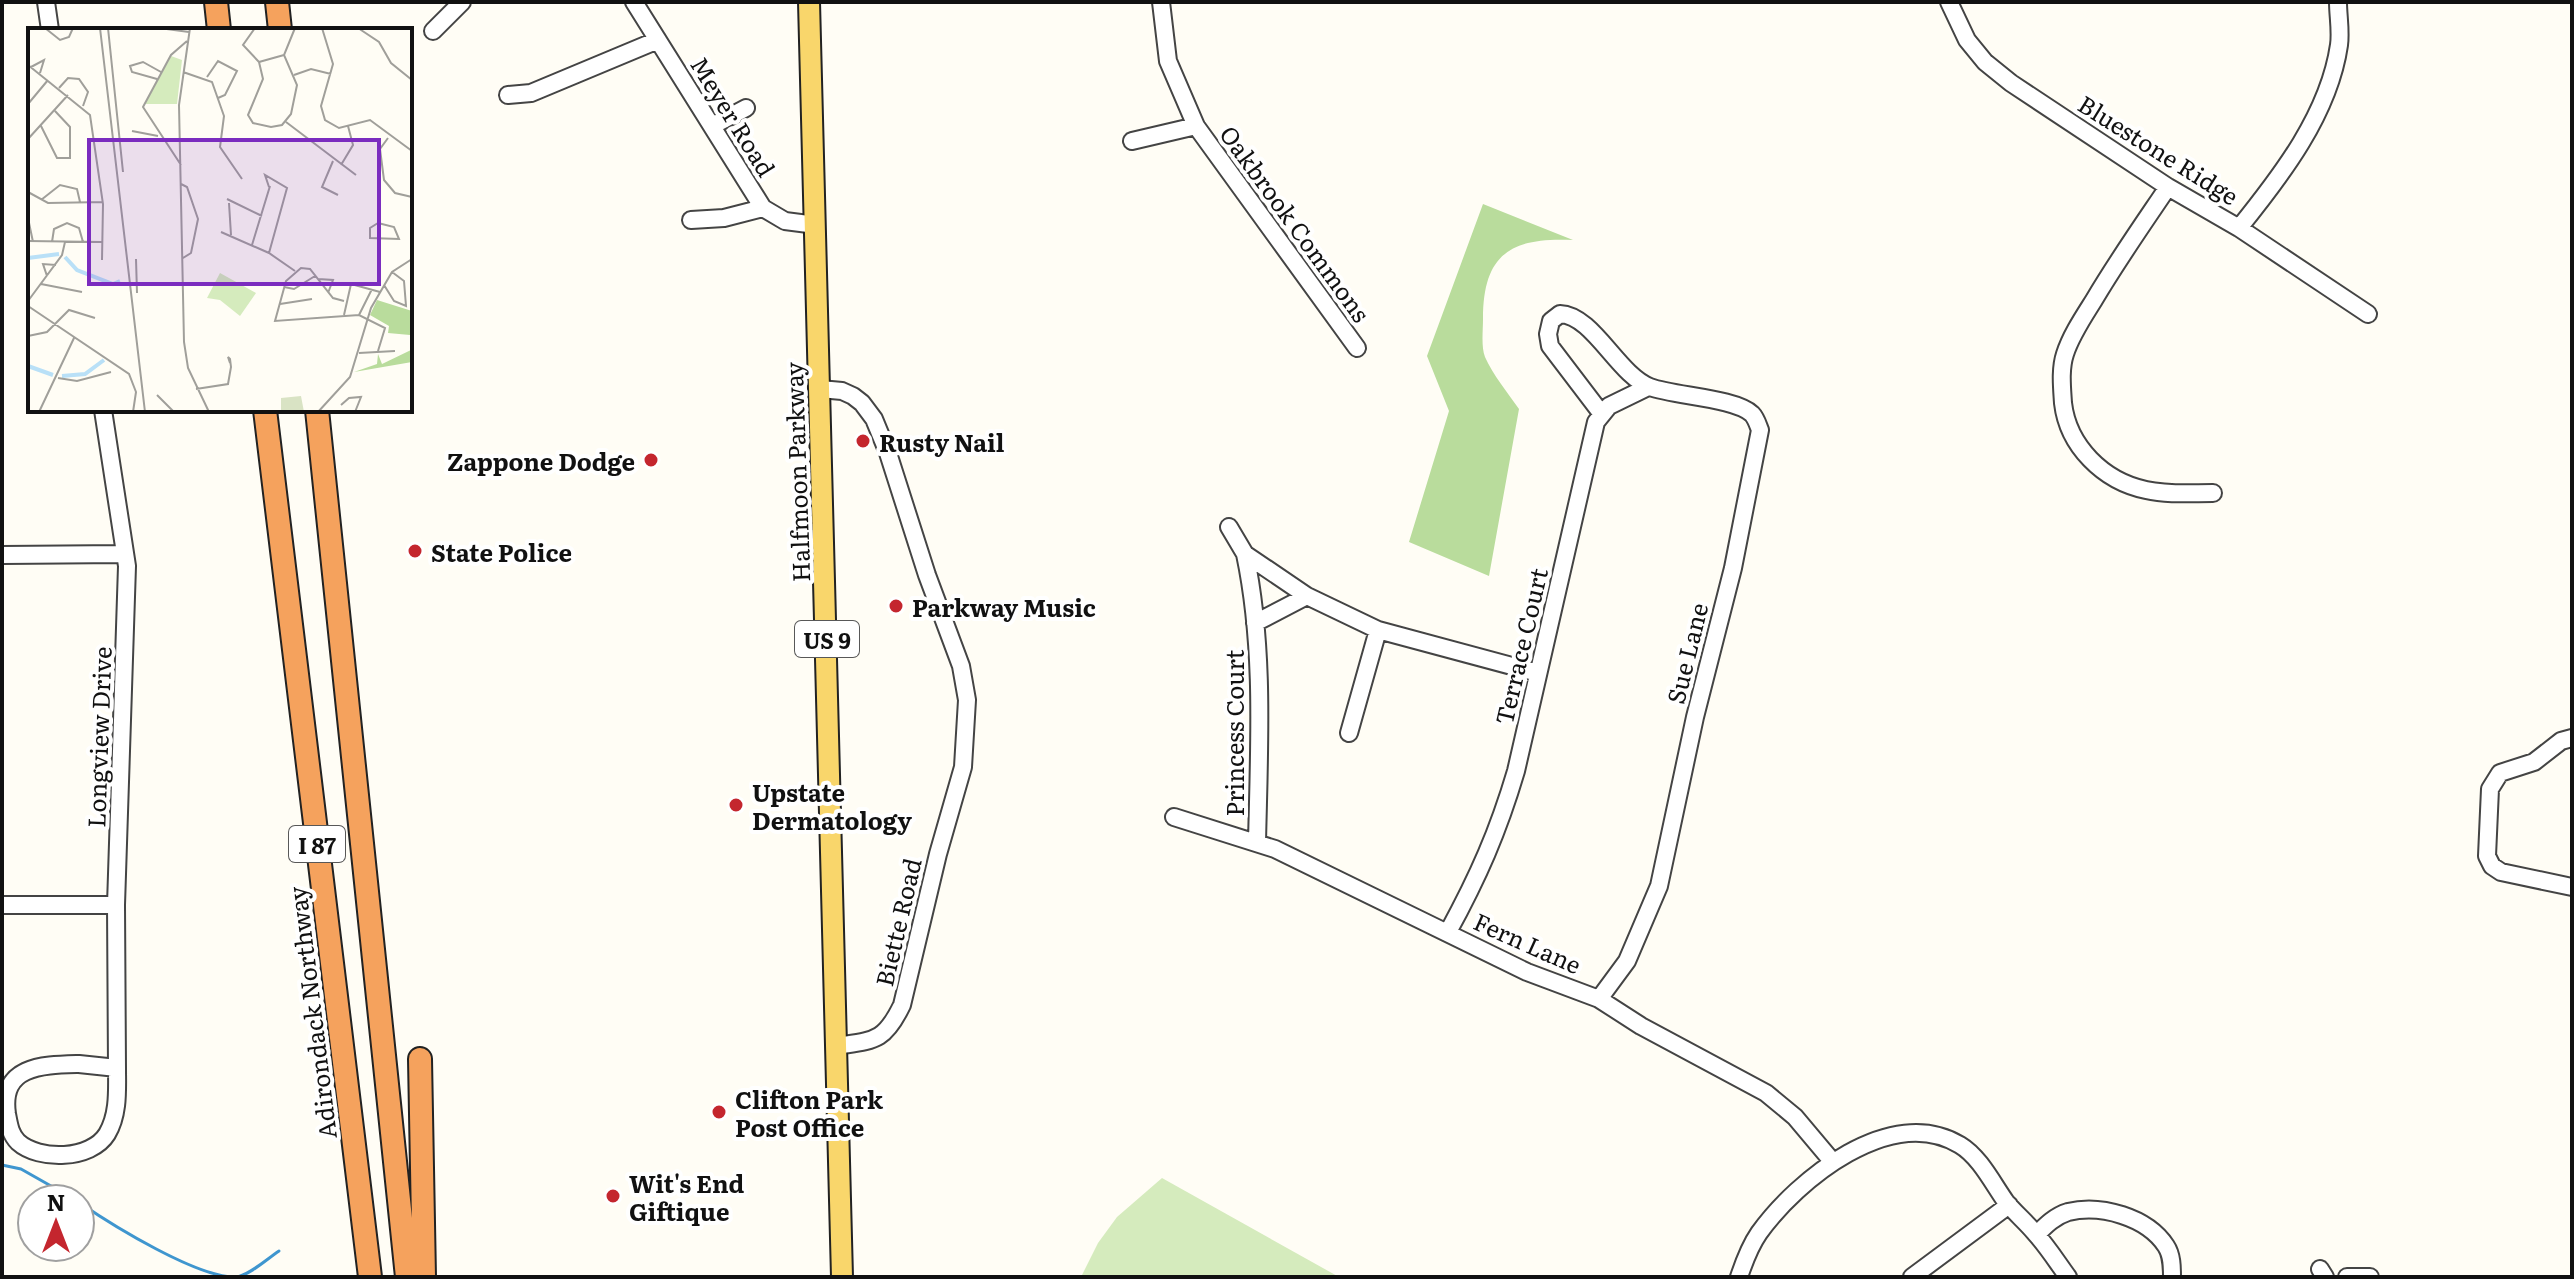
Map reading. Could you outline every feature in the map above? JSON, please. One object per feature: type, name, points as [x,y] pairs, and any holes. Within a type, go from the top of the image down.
[{"type":"highway","points":[[216,2],[219,28]]},
{"type":"highway","name":"Adirondack Northway","points":[[265,412],[370,1277]]},
{"type":"highway","name":"I 87","points":[[317,412],[407,1277]]},
{"type":"highway","points":[[420,1059],[424,1277]]},
{"type":"main road","name":"Halfmoon Parkway","points":[[809,2],[842,1277]]},
{"type":"street","points":[[46,2],[50,28]]},
{"type":"street","points":[[433,31],[462,2]]},
{"type":"street","name":"Meyer Road","points":[[634,2],[763,208],[785,221],[816,225]]},
{"type":"street","name":"Oakbrook Commons","points":[[1161,2],[1168,61],[1196,126],[1357,348]]},
{"type":"street","name":"Bluestone Ridge","points":[[1949,2],[1967,40],[1985,62],[2011,83],[2368,314]]},
{"type":"street","points":[[2239,228],[2275,184],[2324,97],[2339,42],[2338,2]]},
{"type":"street","points":[[508,95],[531,93],[658,40]]},
{"type":"street","points":[[712,126],[746,108]]},
{"type":"street","name":"Oakbrook Commons","points":[[1132,141],[1196,126]]},
{"type":"street","points":[[2168,187],[2102,286],[2065,354],[2061,380],[2065,418],[2073,439],[2089,459],[2118,480],[2144,490],[2171,494],[2213,493]]},
{"type":"street","points":[[691,220],[724,218],[763,208]]},
{"type":"street","points":[[1560,314],[1575,317],[1632,375],[1648,387],[1601,413],[1550,346],[1548,334],[1551,321],[1560,314]]},
{"type":"street","name":"Sue Lane","points":[[1599,999],[1627,961],[1659,886],[1760,441],[1757,422],[1751,413],[1737,406],[1648,387]]},
{"type":"street","name":"Biette Road","points":[[820,389],[842,391],[853,396],[874,419],[961,666],[967,700],[963,767],[938,854],[902,1005],[881,1037],[836,1046]]},
{"type":"street","name":"Longview Drive","points":[[103,412],[127,566],[116,905],[117,1068],[114,1117],[106,1136],[85,1150],[49,1154],[26,1148],[15,1139],[6,1108],[7,1090],[18,1075],[30,1069],[57,1065],[117,1068]]},
{"type":"street","name":"Terrace Court","points":[[1448,932],[1481,871],[1500,826],[1516,771],[1591,438],[1601,413]]},
{"type":"street","name":"Princess Court","points":[[1229,527],[1245,554],[1253,594],[1260,709],[1257,843]]},
{"type":"street","points":[[2,555],[124,554]]},
{"type":"street","name":"Princess Court","points":[[1245,554],[1307,596],[1378,630],[1538,673]]},
{"type":"street","name":"Princess Court","points":[[1255,623],[1307,596]]},
{"type":"street","points":[[1349,733],[1378,630]]},
{"type":"street","points":[[2572,738],[2561,741],[2542,757],[2500,773],[2495,779],[2490,789],[2487,856],[2492,866],[2501,872],[2572,887]]},
{"type":"street","name":"Fern Lane","points":[[1174,817],[1275,849],[1527,972],[1599,999],[1641,1026],[1766,1093],[1795,1117],[1832,1161]]},
{"type":"street","points":[[2,905],[116,905]]},
{"type":"street","points":[[1739,1277],[1758,1234],[1783,1204],[1832,1161],[1880,1137],[1907,1134],[1944,1138],[1960,1145],[2037,1234],[2068,1277]]},
{"type":"street","points":[[1912,1277],[2009,1205]]},
{"type":"street","points":[[2037,1234],[2052,1220],[2068,1213],[2103,1211],[2125,1216],[2148,1229],[2167,1246],[2172,1277]]},
{"type":"street","points":[[2347,1277],[2370,1277]]},
{"type":"green space","points":[[1483,204],[1573,240],[1533,242],[1517,247],[1495,265],[1488,279],[1484,297],[1484,353],[1519,409],[1489,576],[1409,542],[1449,411],[1427,356]]},
{"type":"green space","points":[[1162,1178],[1339,1277],[1081,1277],[1098,1243],[1117,1217]]},
{"type":"waterway","points":[[2,1165],[21,1169],[46,1183]]},
{"type":"waterway","points":[[96,1213],[156,1249],[221,1275],[242,1275],[279,1251]]},
{"type":"place","name":"Rusty Nail","points":[[863,441]]},
{"type":"place","name":"Zappone Dodge","points":[[651,460]]},
{"type":"place","name":"State Police","points":[[415,551]]},
{"type":"place","name":"Parkway Music","points":[[896,606]]},
{"type":"place","name":"Upstate Dermatology","points":[[736,805]]},
{"type":"place","name":"Clifton Park Post Office","points":[[719,1112]]},
{"type":"place","name":"Wit's End Giftique","points":[[613,1196]]}]
